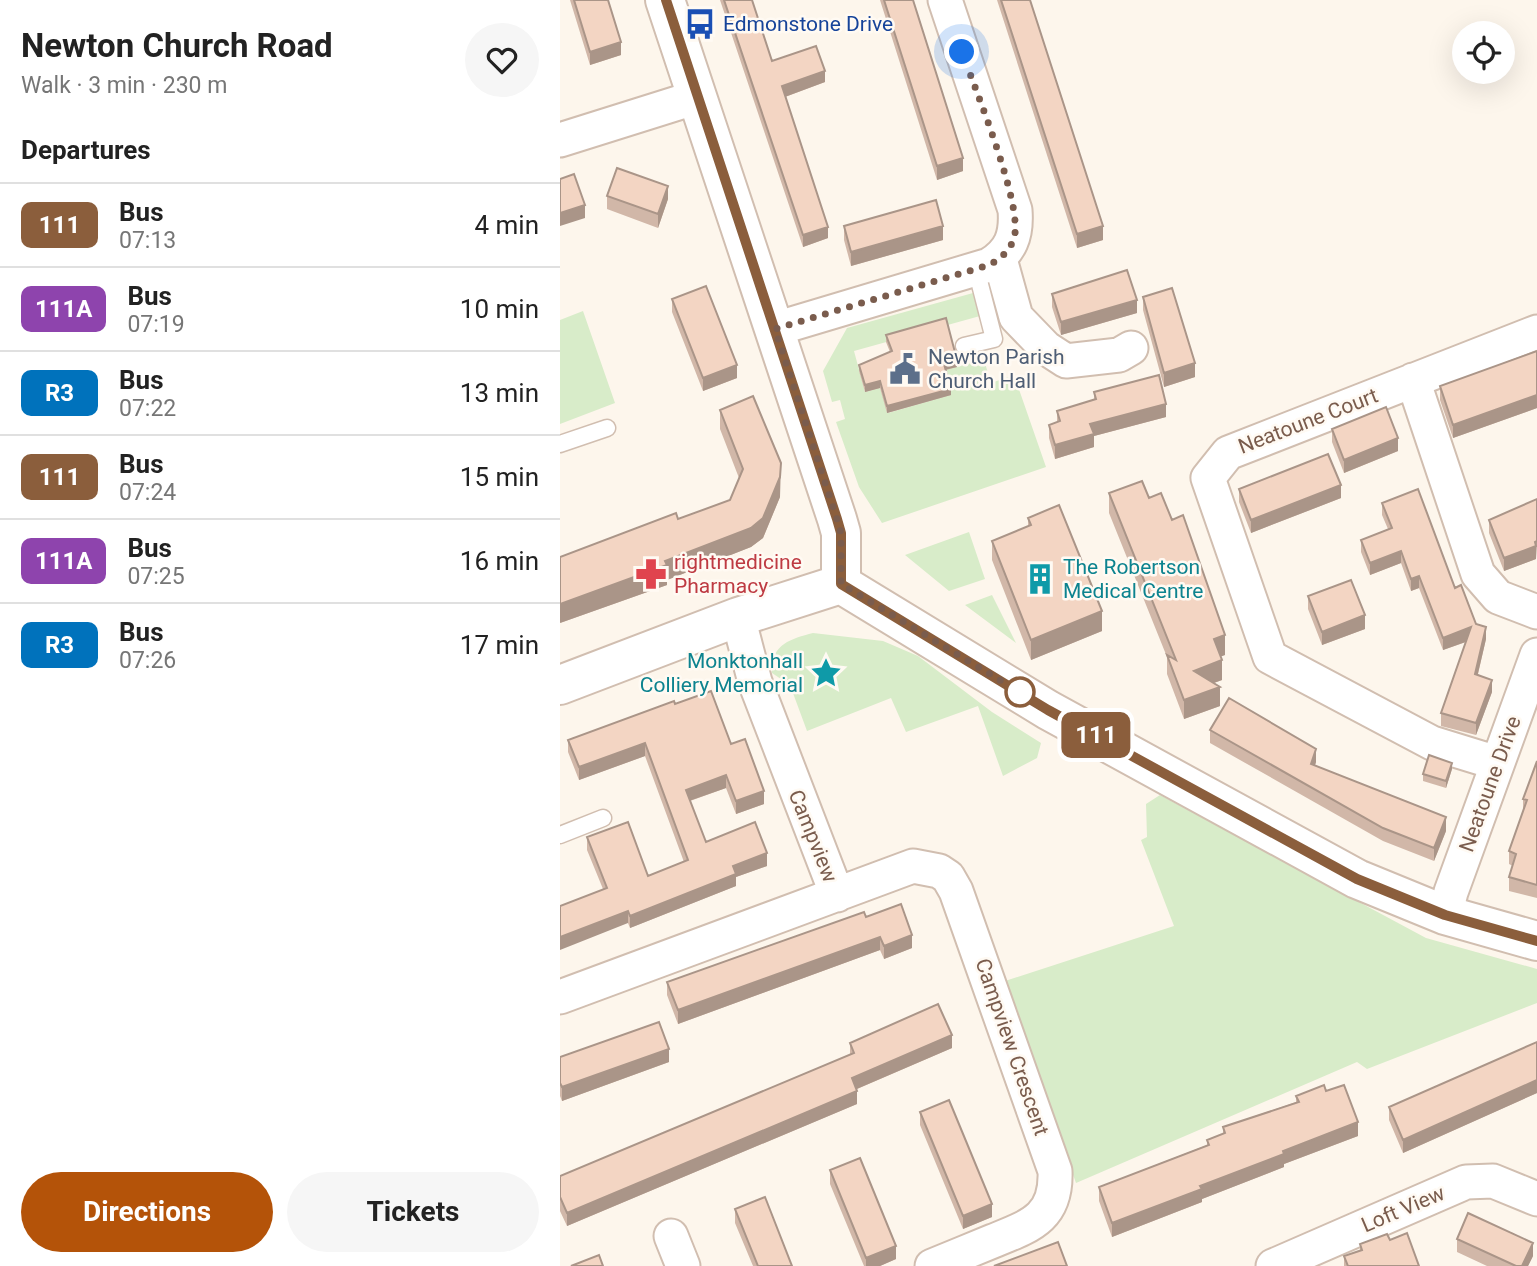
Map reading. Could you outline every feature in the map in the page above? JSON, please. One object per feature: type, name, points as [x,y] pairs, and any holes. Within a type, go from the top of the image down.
[{"type":"street","points":[[666,0],[839,526],[841,584]]},
{"type":"street","points":[[775,329],[988,264],[1014,239],[1015,210],[945,0]]},
{"type":"street","points":[[560,140],[697,97]]},
{"type":"street","points":[[988,264],[1016,317],[1046,348],[1066,361],[1119,355],[1131,348]]},
{"type":"street","points":[[1537,332],[1413,380],[1478,574],[1498,597],[1537,612]]},
{"type":"street","name":"Neatoune Court","points":[[1413,380],[1228,453],[1208,478],[1270,657],[1432,743],[1497,764]]},
{"type":"street","points":[[560,685],[738,617],[841,584],[1048,710],[1357,879],[1445,915],[1537,941]]},
{"type":"street","name":"Campview","points":[[560,997],[837,895],[755,682],[738,617]]},
{"type":"street","name":"Neatoune Drive","points":[[1445,915],[1537,655]]},
{"type":"street","name":"Campview Crescent","points":[[837,895],[912,866],[931,868],[948,877],[964,911],[1055,1171],[1053,1198],[1038,1220],[932,1266]]},
{"type":"street","name":"Loft View","points":[[1273,1266],[1466,1182],[1493,1181],[1537,1199]]},
{"type":"lane","points":[[964,346],[995,339],[988,264]]},
{"type":"lane","points":[[560,444],[607,428]]},
{"type":"lane","points":[[560,835],[603,818]]},
{"type":"green space","points":[[973,293],[980,316],[854,351],[865,392],[880,388],[888,413],[950,395],[944,370],[984,360],[991,383],[1014,375],[1046,467],[882,523],[859,487],[836,422],[845,419],[840,400],[832,402],[823,371],[847,328]]},
{"type":"green space","points":[[583,311],[615,403],[560,424],[560,320]]},
{"type":"green space","points":[[969,532],[985,579],[949,591],[905,555]]},
{"type":"green space","points":[[992,595],[1016,643],[965,605]]},
{"type":"green space","points":[[813,633],[883,641],[918,656],[992,712],[1041,743],[1037,758],[1003,776],[978,706],[906,732],[891,698],[807,731],[790,685],[772,673],[772,663],[783,645]]},
{"type":"green space","points":[[1160,795],[1426,938],[1537,969],[1537,1003],[1367,1069],[1357,1062],[1076,1183],[1005,981],[1174,926],[1141,840],[1147,837],[1146,804]]},
{"type":"building","points":[[574,0],[608,0],[621,42],[590,52]]},
{"type":"building","points":[[724,0],[752,0],[772,61],[816,46],[825,71],[782,86],[828,227],[803,235]]},
{"type":"building","points":[[884,0],[913,0],[963,158],[937,166]]},
{"type":"building","points":[[1001,0],[1030,0],[1103,226],[1077,234]]},
{"type":"building","points":[[617,168],[668,186],[658,214],[607,196]]},
{"type":"building","points":[[574,174],[585,205],[560,213],[560,179]]},
{"type":"building","points":[[936,200],[943,226],[851,252],[844,226]]},
{"type":"building","points":[[1127,270],[1137,300],[1061,322],[1052,294]]},
{"type":"building","points":[[706,286],[737,365],[703,378],[672,299]]},
{"type":"building","points":[[1172,288],[1195,363],[1164,373],[1143,297]]},
{"type":"building","name":"Newton Parish Church Hall","points":[[946,318],[957,360],[944,364],[951,389],[887,406],[880,381],[865,385],[859,365],[892,351],[886,335]]},
{"type":"building","points":[[1537,351],[1537,395],[1453,425],[1440,386]]},
{"type":"building","points":[[1159,375],[1166,404],[1090,424],[1094,434],[1055,445],[1049,425],[1060,421],[1057,411],[1096,399],[1094,392]]},
{"type":"building","points":[[753,396],[781,463],[780,477],[763,518],[751,528],[665,561],[667,565],[560,604],[560,557],[676,513],[678,519],[730,500],[743,469],[720,410]]},
{"type":"building","points":[[1386,407],[1398,438],[1344,460],[1332,429]]},
{"type":"building","points":[[1328,454],[1341,485],[1251,520],[1239,489]]},
{"type":"building","points":[[1142,481],[1149,498],[1161,493],[1172,520],[1183,515],[1225,635],[1214,639],[1222,660],[1194,671],[1220,687],[1184,700],[1167,655],[1176,660],[1109,493]]},
{"type":"building","points":[[1418,489],[1455,588],[1461,585],[1476,624],[1486,627],[1475,674],[1492,680],[1476,723],[1441,713],[1471,627],[1443,638],[1419,576],[1411,579],[1401,551],[1370,563],[1361,540],[1392,528],[1382,503]]},
{"type":"building","points":[[1537,499],[1536,546],[1504,558],[1489,520]]},
{"type":"building","name":"The Robertson Medical Centre","points":[[1059,505],[1102,611],[1031,640],[992,541],[1031,525],[1028,518]]},
{"type":"building","points":[[1351,580],[1365,615],[1322,632],[1308,596]]},
{"type":"building","points":[[711,691],[731,744],[745,739],[764,791],[736,801],[726,775],[686,790],[706,842],[755,822],[767,853],[733,866],[736,874],[630,916],[628,911],[560,937],[560,906],[607,888],[587,837],[628,822],[648,876],[688,860],[645,743],[579,767],[568,740],[674,701],[675,704]]},
{"type":"building","points":[[1229,698],[1316,749],[1311,764],[1446,817],[1434,848],[1383,828],[1210,730]]},
{"type":"building","points":[[1429,755],[1452,763],[1446,781],[1423,774]]},
{"type":"building","points":[[1537,761],[1537,885],[1509,877],[1516,854],[1509,851]]},
{"type":"building","points":[[901,904],[912,935],[884,946],[880,937],[678,1010],[667,982],[864,912],[866,917]]},
{"type":"building","points":[[938,1004],[952,1035],[852,1078],[857,1091],[567,1213],[560,1197],[560,1176],[854,1053],[850,1043]]},
{"type":"building","points":[[659,1022],[669,1049],[562,1087],[560,1057]]},
{"type":"building","points":[[1537,1042],[1537,1080],[1403,1140],[1389,1107]]},
{"type":"building","points":[[1324,1085],[1326,1091],[1344,1085],[1358,1122],[1200,1186],[1202,1189],[1112,1223],[1099,1187],[1209,1145],[1207,1140],[1225,1133],[1223,1127],[1299,1102],[1296,1096]]},
{"type":"building","points":[[949,1100],[992,1204],[963,1216],[920,1112]]},
{"type":"building","points":[[860,1158],[896,1246],[866,1258],[830,1170]]},
{"type":"building","points":[[765,1197],[792,1266],[758,1266],[735,1209]]},
{"type":"building","points":[[1468,1213],[1533,1243],[1522,1266],[1516,1266],[1457,1239]]},
{"type":"building","points":[[1407,1233],[1419,1266],[1348,1266],[1344,1256],[1362,1250],[1360,1244],[1387,1234],[1390,1240]]},
{"type":"building","points":[[1058,1242],[1067,1266],[994,1266]]},
{"type":"building","points":[[599,1255],[603,1266],[571,1266]]},
{"type":"bus line","name":"111","points":[[666,0],[837,519],[841,533],[841,584],[1048,710],[1176,777],[1357,879],[1402,900],[1445,915],[1537,941]]},
{"type":"place","name":"Edmonstone Drive","points":[[700,24]]},
{"type":"place","name":"Newton Parish Church Hall","points":[[905,369]]},
{"type":"place","name":"rightmedicine Pharmacy","points":[[651,574]]},
{"type":"place","name":"The Robertson Medical Centre","points":[[1040,579]]},
{"type":"place","name":"Monktonhall Colliery Memorial","points":[[826,673]]},
{"type":"route","points":[[962,52],[1015,210],[1014,239],[1008,250],[1000,259],[989,265],[775,329],[841,533],[841,584],[1028,697],[1020,692]]}]
